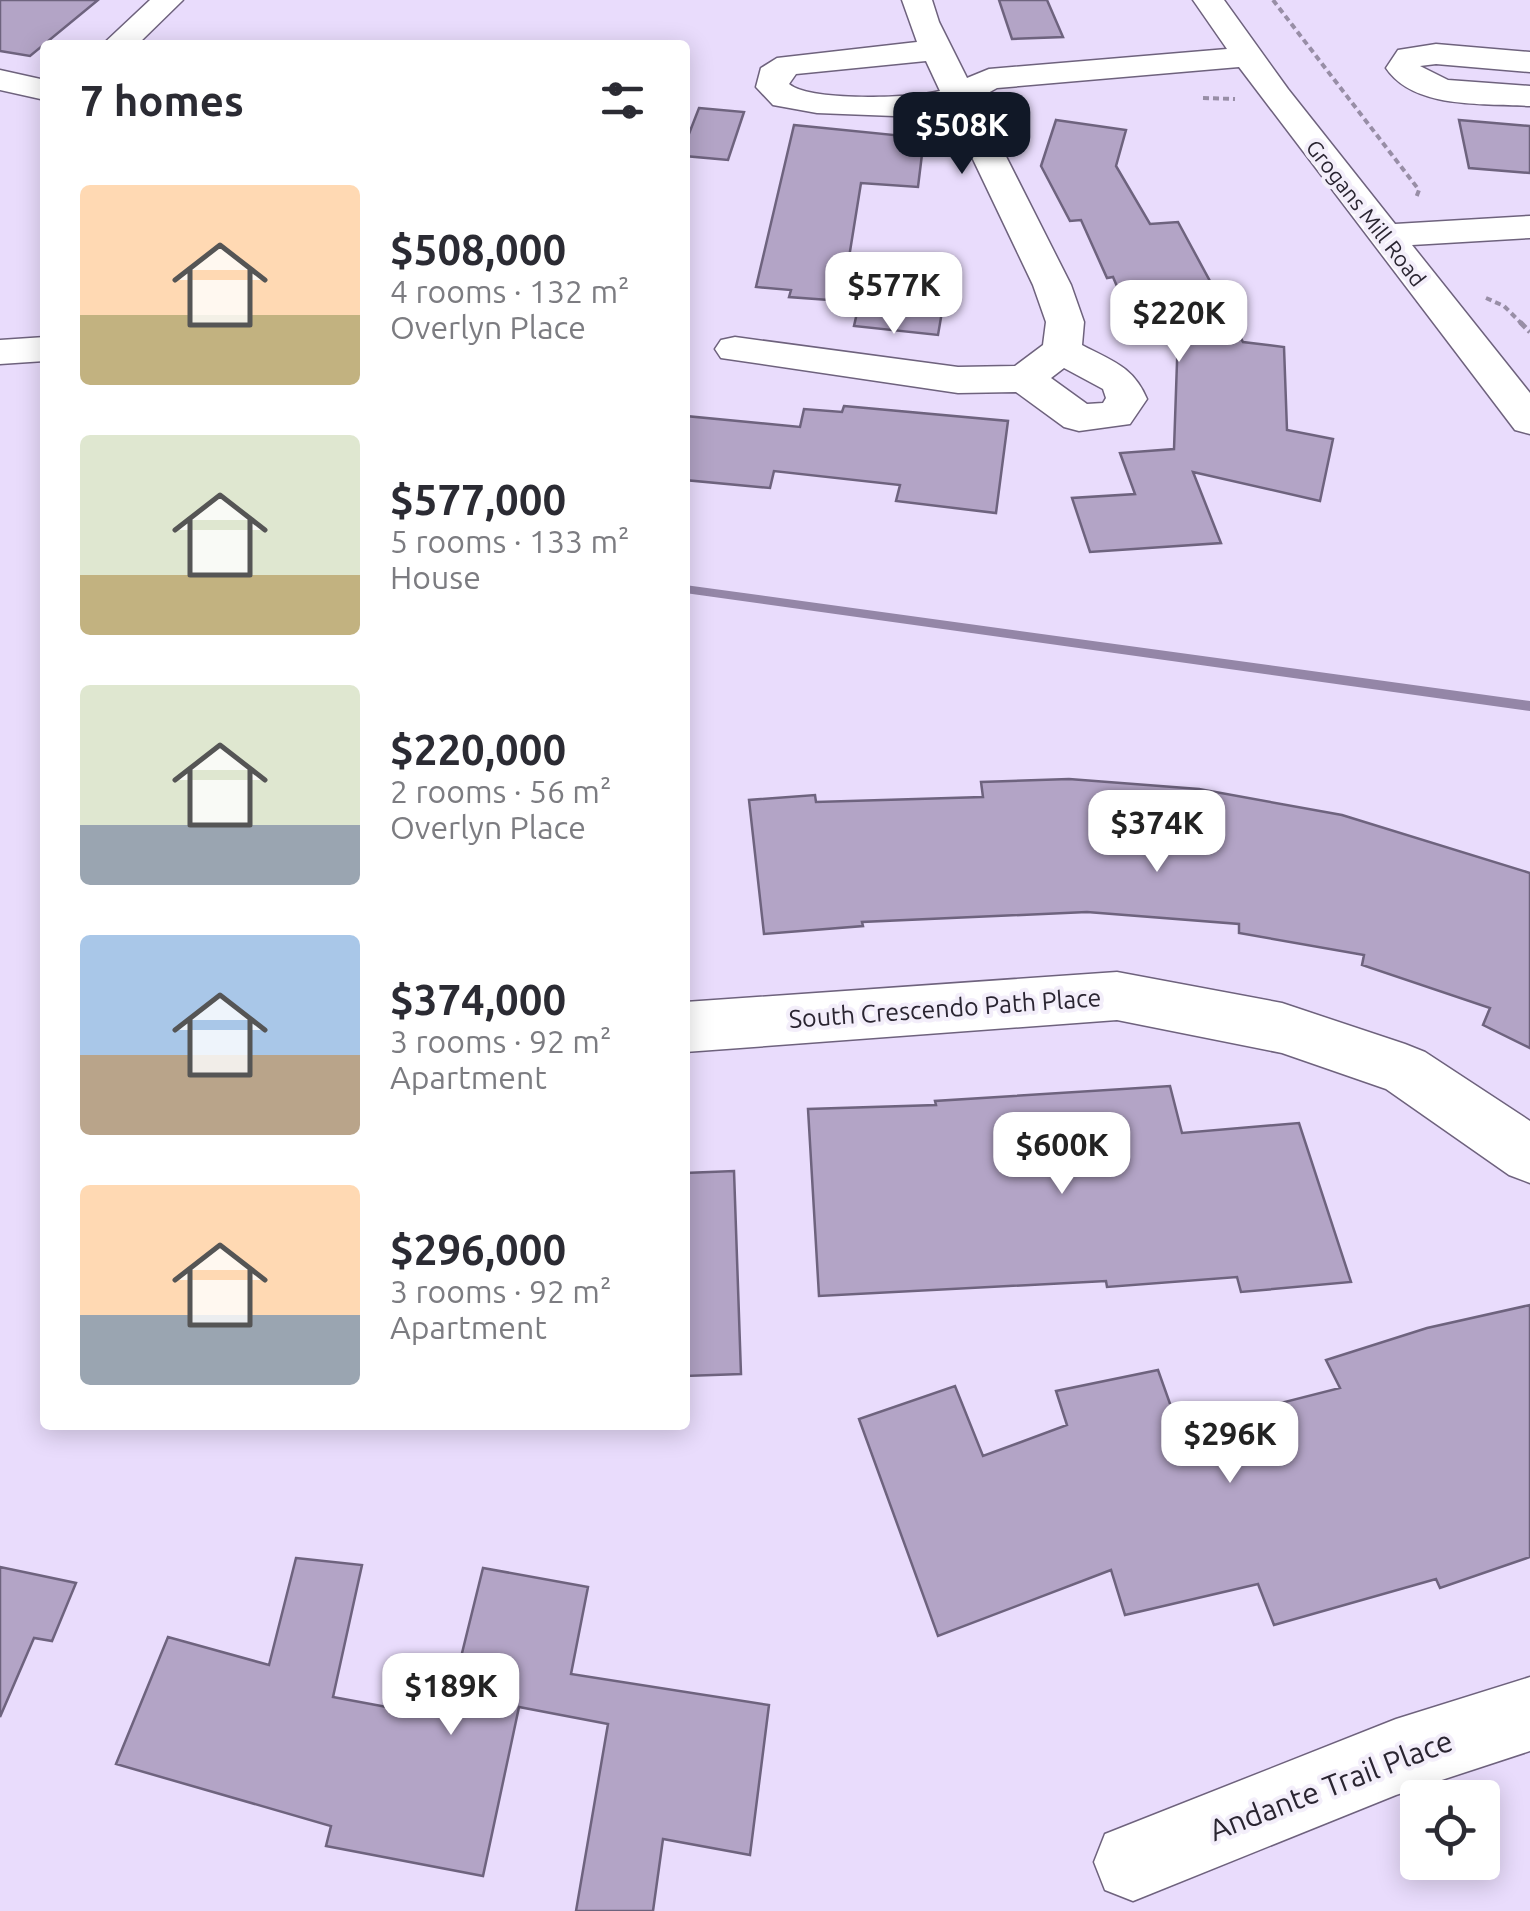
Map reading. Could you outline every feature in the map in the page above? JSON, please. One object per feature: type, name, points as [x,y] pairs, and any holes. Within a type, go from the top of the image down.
[{"type":"street","points":[[124,40],[168,0]]},
{"type":"street","points":[[917,0],[936,50],[1052,285],[1065,322],[1062,350],[1025,379]]},
{"type":"street","name":"Grogans Mill Road","points":[[1208,0],[1256,70],[1428,271],[1530,422]]},
{"type":"street","points":[[936,50],[788,65],[773,75],[772,88],[786,98],[817,103],[920,107],[958,96],[997,103],[1256,70]]},
{"type":"street","points":[[1530,62],[1436,54],[1409,57],[1402,68],[1415,81],[1439,88],[1530,96]]},
{"type":"street","points":[[0,80],[40,89]]},
{"type":"street","points":[[1400,235],[1530,227]]},
{"type":"street","points":[[1428,271],[1530,261]]},
{"type":"street","points":[[0,352],[40,349]]},
{"type":"street","points":[[735,349],[958,380],[1025,379],[1078,418],[1116,416],[1127,399],[1120,382],[1062,350]]},
{"type":"street","name":"South Crescendo Path Place","points":[[690,1027],[1117,996],[1282,1028],[1405,1070],[1530,1155]]},
{"type":"street","name":"Andante Trail Place","points":[[1133,1862],[1396,1758],[1530,1714]]},
{"type":"path","points":[[1273,0],[1419,190],[1400,235]]},
{"type":"path","points":[[1428,271],[1504,306],[1530,332]]},
{"type":"building","points":[[0,0],[98,0],[49,40],[40,40],[40,48],[30,56],[0,51]]},
{"type":"building","points":[[999,0],[1047,0],[1063,37],[1012,39]]},
{"type":"building","points":[[699,108],[744,112],[728,160],[690,156],[690,131]]},
{"type":"building","points":[[1056,120],[1126,130],[1116,166],[1150,224],[1178,222],[1243,342],[1284,347],[1287,430],[1333,439],[1320,501],[1193,472],[1221,543],[1090,552],[1072,498],[1135,494],[1120,453],[1174,449],[1178,333],[1138,336],[1113,277],[1107,278],[1081,220],[1070,221],[1041,166]]},
{"type":"building","points":[[1459,120],[1530,126],[1530,173],[1469,168]]},
{"type":"building","points":[[794,125],[924,138],[918,187],[861,183],[842,301],[789,297],[791,290],[756,287]]},
{"type":"building","points":[[867,269],[948,277],[938,335],[854,326]]},
{"type":"building","points":[[844,406],[1008,421],[996,513],[896,501],[900,485],[774,471],[770,488],[690,480],[690,416],[800,427],[804,409],[842,412]]},
{"type":"building","points":[[1069,779],[1199,789],[1342,815],[1530,873],[1530,1048],[1483,1025],[1490,1008],[1362,965],[1364,955],[1239,933],[1239,924],[1087,912],[862,922],[863,926],[764,934],[749,800],[815,795],[816,802],[983,797],[981,782]]},
{"type":"building","points":[[1170,1086],[1182,1133],[1299,1123],[1351,1282],[1241,1292],[1237,1277],[1107,1287],[1106,1281],[819,1296],[808,1109],[936,1105],[935,1101]]},
{"type":"building","points":[[734,1171],[741,1374],[690,1376],[690,1173]]},
{"type":"building","points":[[1530,1305],[1530,1557],[1440,1588],[1436,1579],[1274,1625],[1258,1584],[1125,1615],[1111,1570],[938,1636],[859,1419],[955,1386],[983,1456],[1067,1425],[1056,1391],[1158,1370],[1179,1429],[1340,1388],[1326,1360],[1427,1328]]},
{"type":"building","points":[[296,1558],[362,1565],[333,1697],[446,1718],[483,1568],[588,1587],[571,1674],[769,1705],[750,1855],[663,1839],[653,1911],[576,1911],[608,1724],[519,1707],[483,1876],[326,1846],[331,1826],[116,1764],[168,1637],[269,1665]]},
{"type":"building","points":[[0,1567],[76,1583],[52,1641],[34,1638],[0,1717]]},
{"type":"waterway","points":[[690,590],[1530,706]]}]
